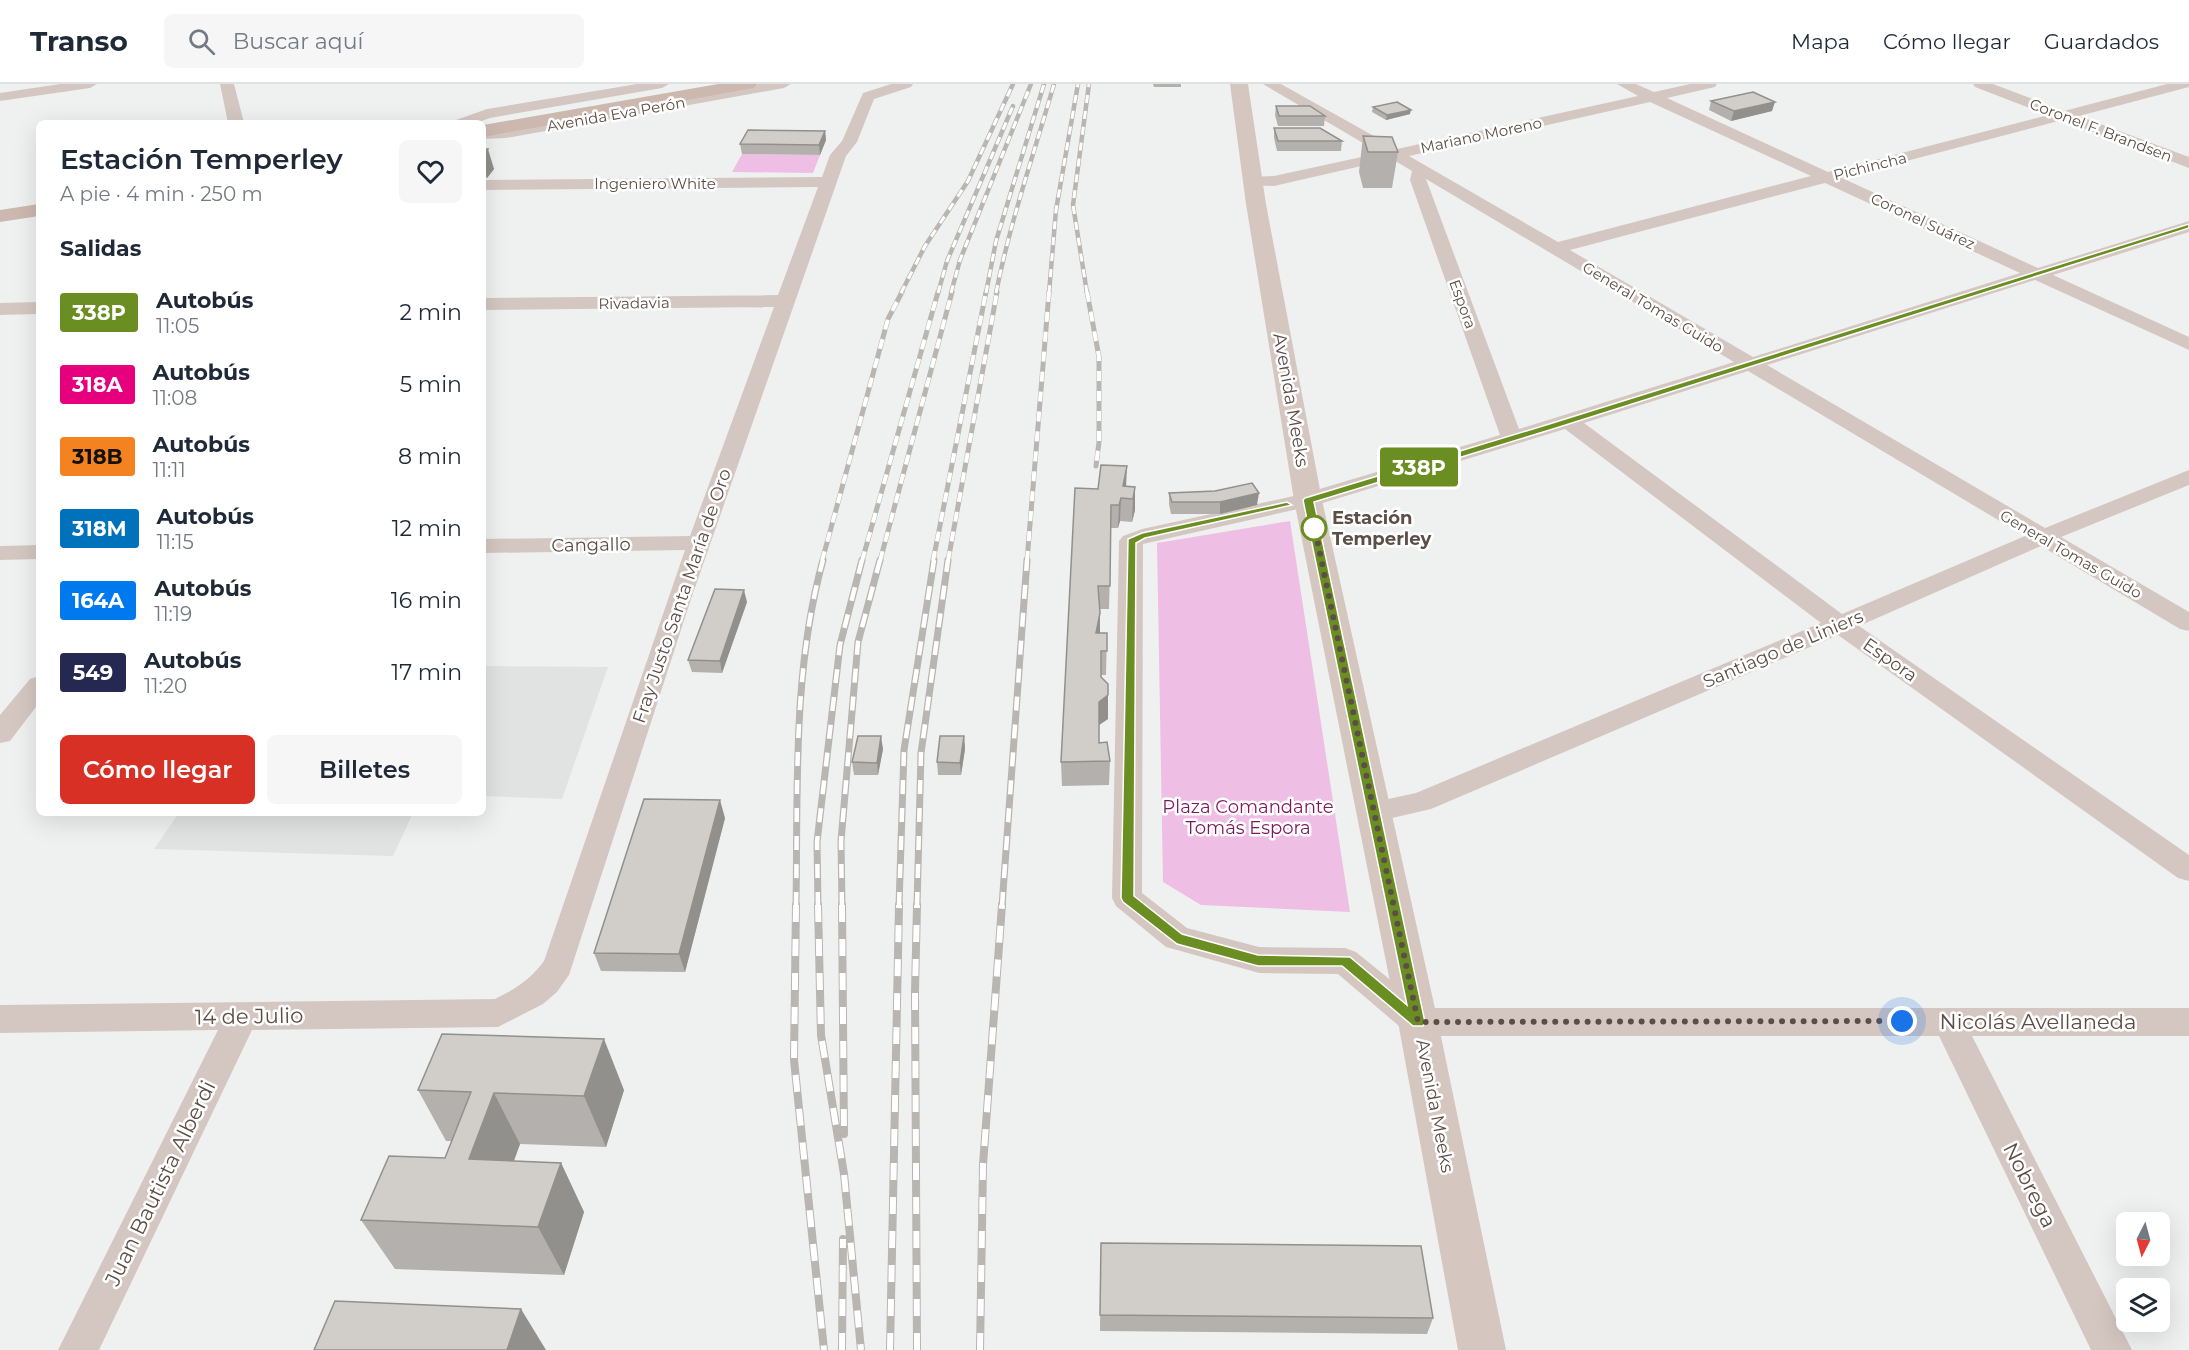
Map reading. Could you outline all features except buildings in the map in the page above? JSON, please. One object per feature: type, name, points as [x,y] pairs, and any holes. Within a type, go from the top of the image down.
[{"type":"main road","points":[[486,122],[703,84]]},
{"type":"main road","points":[[486,131],[748,84]]},
{"type":"main road","points":[[0,216],[36,210]]},
{"type":"street","points":[[0,97],[90,84]]},
{"type":"street","points":[[227,84],[235,120]]},
{"type":"street","name":"Avenida Eva Perón","points":[[470,120],[487,114],[619,87],[662,84]]},
{"type":"street","name":"Avenida Eva Perón","points":[[486,132],[506,133],[784,84]]},
{"type":"street","points":[[864,93],[881,84]]},
{"type":"street","points":[[864,93],[906,84]]},
{"type":"street","points":[[1240,86],[1264,84]]},
{"type":"street","name":"General Tomas Guido","points":[[1270,84],[1556,248],[1747,364],[2189,623]]},
{"type":"street","name":"Coronel Suárez","points":[[1623,84],[2189,344]]},
{"type":"street","name":"Mariano Moreno","points":[[1252,182],[1274,181],[1710,84]]},
{"type":"street","name":"Coronel F. Brandsen","points":[[1980,84],[2189,163]]},
{"type":"street","name":"Pichincha","points":[[1556,248],[2184,84]]},
{"type":"street","name":"Avenida Meeks","points":[[1240,86],[1252,182],[1308,500],[1375,811],[1482,1350]]},
{"type":"street","name":"Fray Justo Santa María de Oro","points":[[498,1013],[527,999],[546,985],[558,966],[699,543],[827,182],[837,155],[849,142],[864,93]]},
{"type":"street","name":"Espora","points":[[1421,169],[1418,180],[1512,438]]},
{"type":"street","name":"Ingeniero White","points":[[486,185],[827,182]]},
{"type":"street","points":[[1418,1022],[1345,960],[1258,960],[1177,938],[1127,898],[1131,541],[1142,536],[1308,500],[1568,422],[2189,226]]},
{"type":"street","name":"Rivadavia","points":[[486,304],[786,302]]},
{"type":"street","points":[[0,309],[36,308]]},
{"type":"street","name":"Espora","points":[[1568,422],[1840,625],[2189,870]]},
{"type":"street","name":"Santiago de Liniers","points":[[1375,811],[1421,802],[2042,537],[2189,477]]},
{"type":"street","name":"Cangallo","points":[[486,546],[699,543]]},
{"type":"street","points":[[0,553],[36,552]]},
{"type":"street","points":[[0,734],[36,689]]},
{"type":"street","name":"14 de Julio","points":[[0,1019],[498,1013]]},
{"type":"street","name":"Juan Bautista Alberdi","points":[[78,1350],[242,1016]]},
{"type":"street","name":"Nobrega","points":[[1948,1021],[2112,1350]]},
{"type":"street","name":"Nicolás Avellaneda","points":[[1418,1022],[2189,1022]]},
{"type":"shaded area","points":[[486,666],[608,667],[562,799],[486,796]]},
{"type":"shaded area","points":[[177,816],[412,816],[393,856],[154,849]]},
{"type":"green space","points":[[742,154],[820,155],[813,173],[732,172]]},
{"type":"green space","name":"Plaza Comandante Tomás Espora","points":[[1290,521],[1350,912],[1201,905],[1163,882],[1157,543]]},
{"type":"railway","points":[[901,293],[925,246],[968,181],[1013,84]]},
{"type":"railway","points":[[951,293],[960,260],[1031,84]]},
{"type":"railway","points":[[986,293],[996,241],[1044,84]]},
{"type":"railway","points":[[996,293],[1015,214],[1054,84]]},
{"type":"railway","points":[[1049,293],[1056,210],[1078,84]]},
{"type":"railway","points":[[1087,293],[1073,205],[1089,84]]},
{"type":"railway","points":[[938,293],[947,261],[1013,106]]},
{"type":"railway","points":[[822,561],[888,319],[902,292]]},
{"type":"railway","points":[[862,561],[938,292]]},
{"type":"railway","points":[[880,561],[952,292]]},
{"type":"railway","points":[[933,561],[986,292]]},
{"type":"railway","points":[[948,561],[997,292]]},
{"type":"railway","points":[[1027,561],[1049,292]]},
{"type":"railway","points":[[1087,292],[1099,357],[1099,442],[1096,466]]},
{"type":"railway","points":[[796,906],[797,776],[801,688],[813,602],[823,560]]},
{"type":"railway","points":[[818,906],[817,842],[840,645],[862,560]]},
{"type":"railway","points":[[842,906],[841,841],[858,642],[880,560]]},
{"type":"railway","points":[[899,906],[904,750],[934,560]]},
{"type":"railway","points":[[917,906],[921,753],[948,560]]},
{"type":"railway","points":[[1002,906],[1027,560]]},
{"type":"railway","points":[[796,905],[794,1060],[824,1350]]},
{"type":"railway","points":[[818,905],[821,1035],[844,1174],[861,1350]]},
{"type":"railway","points":[[842,905],[844,1134]]},
{"type":"railway","points":[[890,1350],[899,905]]},
{"type":"railway","points":[[917,905],[915,992],[917,1350]]},
{"type":"railway","points":[[980,1350],[983,1165],[1002,905]]},
{"type":"railway","points":[[842,1350],[843,1239]]},
{"type":"bus line","name":"338P","points":[[1287,505],[1142,536],[1131,541],[1127,898],[1177,938],[1258,960],[1345,960],[1418,1022],[1308,500],[1549,427],[2189,226]]},
{"type":"place","name":"Estación Temperley","points":[[1314,528]]},
{"type":"route","points":[[1314,528],[1314,525],[1418,1022],[1902,1021]]}]
